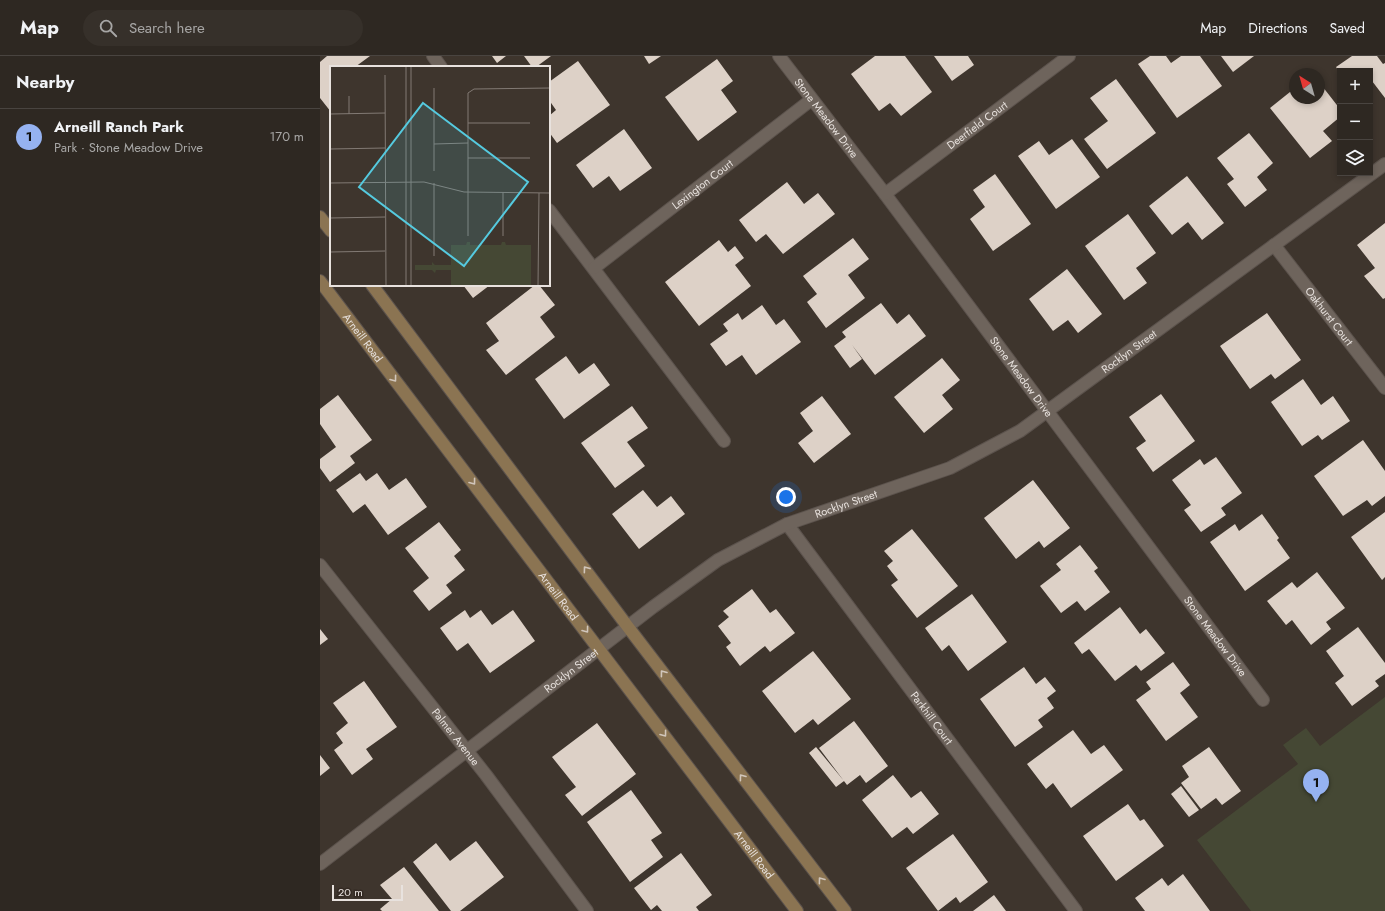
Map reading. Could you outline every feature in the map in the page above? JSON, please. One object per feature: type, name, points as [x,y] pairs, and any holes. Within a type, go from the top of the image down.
[{"type":"main road","points":[[320,217],[330,230]]},
{"type":"main road","name":"Arneill Road","points":[[320,281],[797,911]]},
{"type":"main road","points":[[373,286],[628,627],[845,911]]},
{"type":"street","points":[[433,56],[440,66]]},
{"type":"street","name":"Stone Meadow Drive","points":[[779,56],[811,100],[885,194],[1263,700]]},
{"type":"street","name":"Deerfield Court","points":[[885,194],[1069,56]]},
{"type":"street","name":"Lexington Court","points":[[594,268],[811,100]]},
{"type":"street","name":"Rocklyn Street","points":[[320,864],[599,648],[718,560],[787,524],[950,468],[1020,431],[1385,164]]},
{"type":"street","points":[[550,211],[724,441]]},
{"type":"street","name":"Oakhurst Court","points":[[1274,245],[1385,388]]},
{"type":"street","name":"Parkhill Court","points":[[787,524],[1076,911]]},
{"type":"street","name":"Palmer Avenue","points":[[320,565],[466,751],[587,911]]},
{"type":"green space","points":[[1385,697],[1385,911],[1251,911],[1197,840],[1298,764],[1283,745],[1306,728],[1320,746]]},
{"type":"building","points":[[327,56],[370,56],[356,66],[330,66],[330,111],[320,98],[320,62]]},
{"type":"building","points":[[492,56],[506,56],[497,63]]},
{"type":"building","points":[[524,56],[551,56],[537,66],[531,66]]},
{"type":"building","points":[[644,56],[661,56],[649,64]]},
{"type":"building","points":[[875,56],[905,56],[932,92],[901,116],[890,103],[879,111],[851,74]]},
{"type":"building","points":[[934,56],[968,56],[974,65],[952,81]]},
{"type":"building","points":[[1150,56],[1166,56],[1171,63],[1181,56],[1200,56],[1222,86],[1177,118],[1138,64]]},
{"type":"building","points":[[1221,56],[1254,56],[1233,72]]},
{"type":"building","points":[[1352,56],[1377,56],[1383,64],[1385,63],[1385,98],[1373,82],[1373,68],[1337,68],[1336,67]]},
{"type":"building","points":[[717,59],[733,81],[721,90],[737,112],[698,141],[665,97]]},
{"type":"building","points":[[578,61],[610,105],[557,143],[550,133],[550,115],[556,110],[550,101],[550,81]]},
{"type":"building","points":[[1116,79],[1156,133],[1107,169],[1084,139],[1108,121],[1090,98]]},
{"type":"building","points":[[1325,90],[1337,105],[1337,119],[1323,131],[1332,141],[1310,158],[1270,108],[1289,93],[1289,104],[1325,104]]},
{"type":"building","points":[[624,129],[652,168],[620,191],[609,176],[593,188],[576,165]]},
{"type":"building","points":[[1249,133],[1273,163],[1257,177],[1267,190],[1245,207],[1227,184],[1234,179],[1217,158]]},
{"type":"building","points":[[1072,139],[1100,177],[1056,209],[1018,156],[1039,141],[1049,155]]},
{"type":"building","points":[[995,174],[1031,224],[993,251],[970,219],[985,207],[973,190]]},
{"type":"building","points":[[1187,176],[1224,223],[1202,240],[1188,222],[1172,235],[1149,206]]},
{"type":"building","points":[[787,182],[804,204],[818,193],[835,214],[783,254],[766,234],[756,242],[739,220]]},
{"type":"building","points":[[1128,214],[1156,253],[1136,268],[1147,283],[1124,300],[1085,246]]},
{"type":"building","points":[[1385,223],[1385,298],[1383,299],[1364,276],[1375,268],[1357,245]]},
{"type":"building","points":[[853,238],[869,259],[848,275],[865,298],[826,328],[807,302],[817,294],[803,276]]},
{"type":"building","points":[[719,240],[728,252],[735,246],[744,258],[735,265],[751,286],[699,326],[665,282]]},
{"type":"building","points":[[1067,269],[1102,314],[1078,333],[1068,320],[1053,331],[1029,299]]},
{"type":"building","points":[[464,286],[489,286],[473,298]]},
{"type":"building","points":[[534,286],[540,286],[555,305],[540,317],[555,337],[506,375],[486,350],[499,341],[486,323]]},
{"type":"building","points":[[881,303],[897,324],[909,314],[926,336],[875,375],[852,345],[862,359],[850,368],[834,346],[846,337],[842,332]]},
{"type":"building","points":[[762,305],[776,325],[784,319],[801,342],[756,375],[742,355],[726,366],[710,344],[728,331],[723,324],[738,313],[742,320]]},
{"type":"building","points":[[1267,313],[1301,360],[1275,379],[1271,374],[1250,389],[1220,346]]},
{"type":"building","points":[[566,356],[579,374],[594,363],[610,385],[564,419],[535,379]]},
{"type":"building","points":[[942,358],[960,380],[942,395],[953,409],[924,433],[894,397]]},
{"type":"building","points":[[1303,379],[1321,405],[1333,396],[1350,421],[1322,440],[1318,435],[1302,446],[1271,402]]},
{"type":"building","points":[[1161,394],[1195,441],[1153,472],[1136,448],[1146,441],[1129,417]]},
{"type":"building","points":[[338,395],[372,440],[350,456],[355,463],[330,482],[320,468],[320,459],[336,447],[320,424],[320,409]]},
{"type":"building","points":[[822,396],[851,434],[814,463],[798,443],[813,431],[800,413]]},
{"type":"building","points":[[632,406],[648,428],[627,442],[645,466],[615,488],[581,443]]},
{"type":"building","points":[[1363,440],[1385,471],[1385,496],[1372,506],[1367,500],[1343,516],[1314,476]]},
{"type":"building","points":[[1216,457],[1242,493],[1221,508],[1226,515],[1201,532],[1184,510],[1191,505],[1172,480],[1200,459],[1204,465]]},
{"type":"building","points":[[360,473],[366,481],[377,473],[389,490],[406,478],[427,507],[388,535],[365,504],[353,513],[336,490]]},
{"type":"building","points":[[1033,480],[1070,528],[1044,548],[1039,541],[1016,559],[984,518]]},
{"type":"building","points":[[643,490],[657,507],[671,496],[685,514],[639,549],[612,514]]},
{"type":"building","points":[[1385,512],[1385,577],[1382,580],[1351,537]]},
{"type":"building","points":[[1262,514],[1279,538],[1277,540],[1290,558],[1245,591],[1210,542],[1235,524],[1239,531]]},
{"type":"building","points":[[439,522],[461,550],[454,556],[465,570],[446,585],[452,593],[429,611],[413,591],[429,578],[405,548]]},
{"type":"building","points":[[912,529],[958,586],[917,618],[891,585],[898,580],[887,566],[893,561],[884,551]]},
{"type":"building","points":[[1080,545],[1098,568],[1094,571],[1110,592],[1085,611],[1077,601],[1061,613],[1040,586],[1061,570],[1056,564]]},
{"type":"building","points":[[1317,572],[1345,608],[1326,622],[1331,629],[1311,645],[1292,620],[1286,625],[1267,601],[1292,582],[1297,588]]},
{"type":"building","points":[[752,589],[770,613],[776,609],[795,633],[770,652],[765,646],[740,666],[726,647],[731,643],[718,626],[729,617],[723,611]]},
{"type":"building","points":[[972,594],[1007,642],[968,671],[949,645],[942,651],[925,628]]},
{"type":"building","points":[[1120,607],[1140,634],[1146,629],[1165,653],[1141,671],[1136,665],[1115,681],[1089,649],[1082,654],[1074,643]]},
{"type":"building","points":[[465,610],[470,618],[481,610],[492,625],[513,610],[535,641],[490,673],[468,643],[457,651],[440,628]]},
{"type":"building","points":[[1358,627],[1385,663],[1385,674],[1375,681],[1379,686],[1352,706],[1335,683],[1344,676],[1326,651]]},
{"type":"building","points":[[320,629],[328,639],[320,645]]},
{"type":"building","points":[[813,651],[851,699],[818,725],[813,719],[795,733],[762,691]]},
{"type":"building","points":[[1173,662],[1190,685],[1180,693],[1198,717],[1166,741],[1136,700],[1151,689],[1146,682]]},
{"type":"building","points":[[1024,667],[1036,684],[1045,677],[1056,691],[1047,698],[1054,708],[1038,720],[1043,727],[1015,747],[980,699]]},
{"type":"building","points":[[364,681],[397,727],[366,749],[373,759],[352,775],[334,750],[343,743],[336,733],[348,723],[333,703]]},
{"type":"building","points":[[854,721],[888,766],[866,783],[860,775],[847,785],[819,748]]},
{"type":"building","points":[[597,723],[636,774],[582,816],[565,795],[576,787],[552,757]]},
{"type":"building","points":[[1073,730],[1091,754],[1104,745],[1123,770],[1071,808],[1053,783],[1046,789],[1027,764]]},
{"type":"building","points":[[816,747],[844,781],[836,787],[809,753]]},
{"type":"building","points":[[1209,747],[1241,791],[1222,805],[1216,798],[1201,809],[1181,783],[1189,777],[1182,766]]},
{"type":"building","points":[[320,755],[330,768],[320,776]]},
{"type":"building","points":[[893,775],[911,798],[921,791],[939,814],[913,834],[907,827],[892,838],[862,800]]},
{"type":"building","points":[[1181,786],[1199,810],[1189,817],[1171,794]]},
{"type":"building","points":[[631,790],[662,833],[651,840],[663,857],[630,882],[587,822]]},
{"type":"building","points":[[1128,804],[1140,821],[1144,819],[1164,846],[1116,881],[1083,836]]},
{"type":"building","points":[[953,834],[988,882],[960,903],[956,897],[938,911],[906,868]]},
{"type":"building","points":[[476,841],[504,877],[460,911],[451,911],[413,862],[436,843],[450,861]]},
{"type":"building","points":[[681,853],[712,895],[696,907],[699,911],[662,911],[657,905],[651,910],[634,888]]},
{"type":"building","points":[[404,867],[439,911],[382,911],[380,909],[392,899],[380,885]]},
{"type":"building","points":[[1183,874],[1210,911],[1145,911],[1135,898],[1162,878],[1168,886]]},
{"type":"building","points":[[994,895],[1006,911],[973,911]]},
{"type":"place","name":"Arneill Ranch Park","points":[[1316,802]]}]
